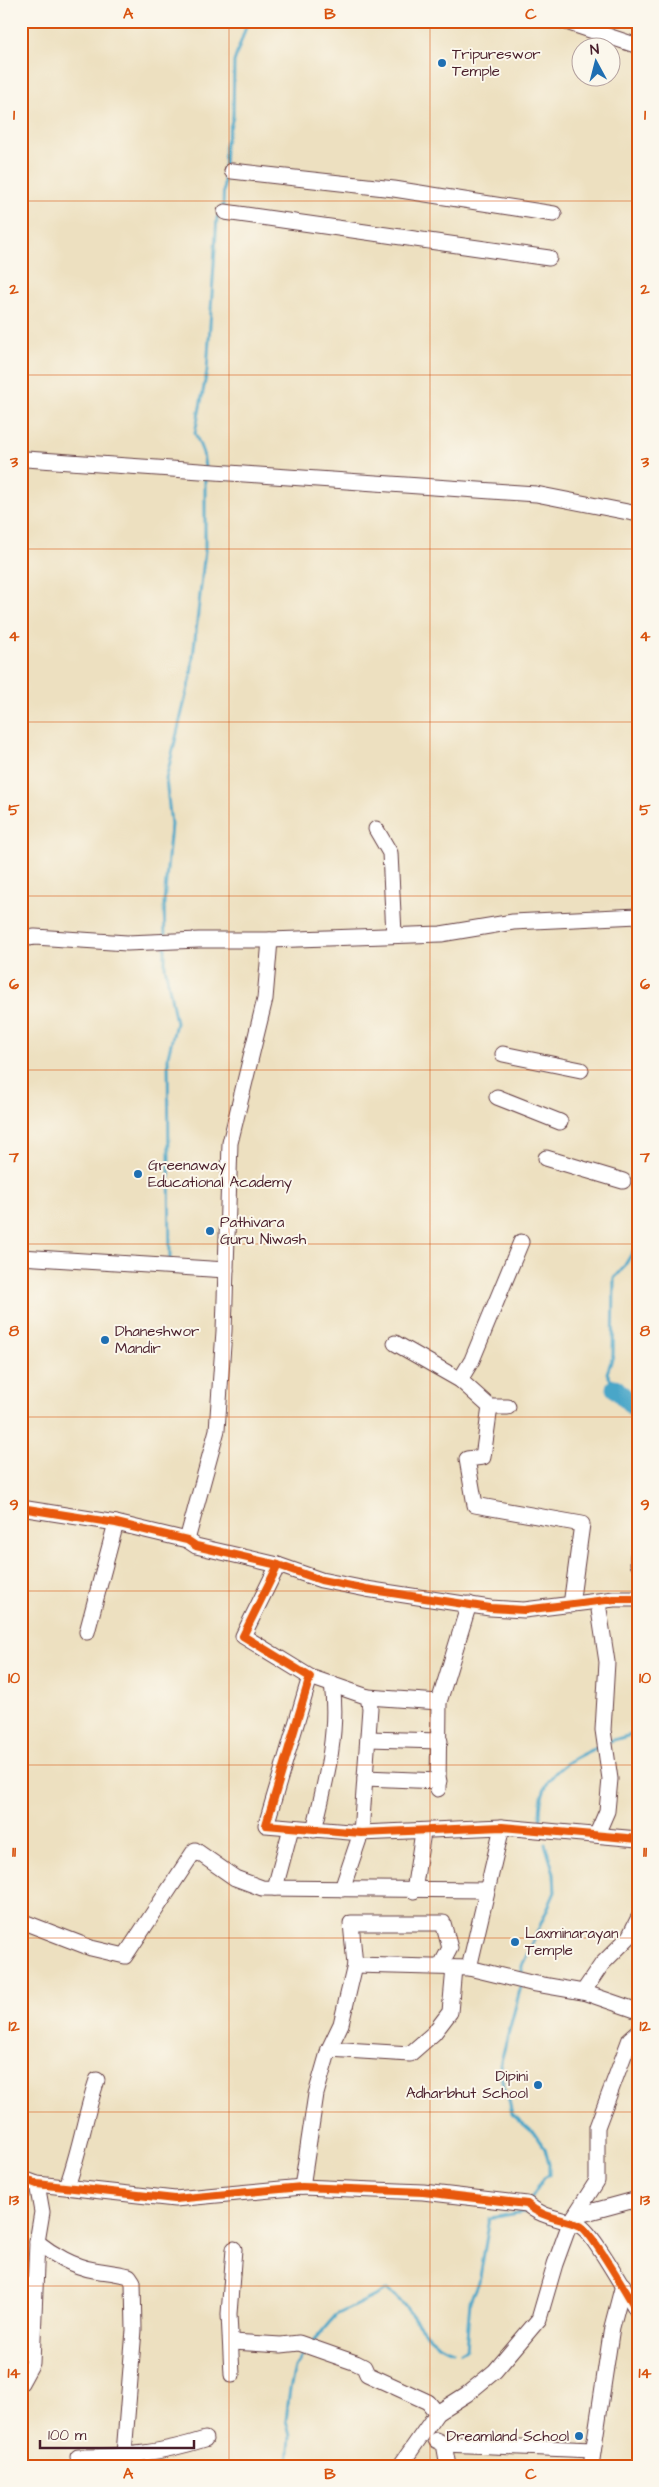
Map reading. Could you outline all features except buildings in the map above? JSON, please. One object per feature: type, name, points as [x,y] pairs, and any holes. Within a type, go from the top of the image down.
[{"type":"street","points":[[563,21],[638,46]]},
{"type":"street","points":[[232,171],[394,188],[554,214]]},
{"type":"street","points":[[225,212],[549,258]]},
{"type":"street","points":[[26,459],[536,494],[638,514]]},
{"type":"street","points":[[376,829],[390,853],[394,934]]},
{"type":"street","points":[[21,939],[34,937],[127,943],[441,934],[513,922],[638,916]]},
{"type":"street","points":[[187,1540],[218,1430],[230,1144],[265,999],[270,940]]},
{"type":"street","points":[[503,1054],[581,1070]]},
{"type":"street","points":[[497,1097],[560,1122]]},
{"type":"street","points":[[546,1158],[624,1181]]},
{"type":"street","points":[[460,1380],[472,1360],[521,1242]]},
{"type":"street","points":[[21,1257],[226,1270]]},
{"type":"street","points":[[395,1343],[460,1380],[490,1407],[508,1407]]},
{"type":"street","points":[[490,1407],[483,1458],[467,1459],[475,1505],[582,1524],[571,1605]]},
{"type":"street","points":[[21,1508],[116,1524],[187,1540],[196,1546],[278,1565],[321,1580],[366,1589],[524,1610],[614,1599],[638,1599]]},
{"type":"street","points":[[86,1632],[116,1524]]},
{"type":"street","points":[[638,1556],[638,1564]]},
{"type":"street","points":[[278,1565],[243,1636],[310,1677],[368,1697],[439,1702]]},
{"type":"street","points":[[596,1834],[607,1811],[610,1779],[604,1747],[607,1662],[598,1602]]},
{"type":"street","points":[[365,1778],[439,1785],[439,1702],[469,1604]]},
{"type":"street","points":[[310,1677],[266,1825],[361,1833],[423,1832],[502,1827],[638,1839]]},
{"type":"street","points":[[314,1830],[325,1781],[331,1738],[335,1705],[332,1684]]},
{"type":"street","points":[[342,1888],[361,1833],[370,1708],[368,1697]]},
{"type":"street","points":[[368,1739],[440,1741]]},
{"type":"street","points":[[454,1968],[486,1890],[502,1827]]},
{"type":"street","points":[[275,1888],[291,1828]]},
{"type":"street","points":[[414,1891],[423,1832]]},
{"type":"street","points":[[21,1921],[91,1948],[125,1956],[195,1850],[235,1878],[262,1888],[342,1888],[414,1891],[486,1890]]},
{"type":"street","points":[[583,1992],[602,1964],[629,1937],[638,1919]]},
{"type":"street","points":[[302,2187],[316,2094],[329,2049],[341,2024],[355,1965],[351,1923],[443,1923],[454,1968],[450,2012],[434,2032],[410,2054],[329,2049]]},
{"type":"street","points":[[355,1965],[454,1968],[583,1992],[638,2011]]},
{"type":"street","points":[[400,2466],[437,2413],[467,2394],[495,2370],[540,2319],[554,2264],[572,2220],[597,2181],[597,2127],[630,2039],[638,2032]]},
{"type":"street","points":[[67,2186],[78,2157],[90,2100],[97,2080]]},
{"type":"street","points":[[21,2178],[37,2184],[175,2198],[302,2187],[423,2192],[527,2204],[536,2212],[572,2220],[582,2226],[623,2285],[638,2312]]},
{"type":"street","points":[[21,2383],[32,2363],[37,2242],[42,2212],[37,2184]]},
{"type":"street","points":[[572,2220],[638,2199]]},
{"type":"street","points":[[37,2242],[57,2256],[94,2270],[107,2270],[129,2276],[133,2282],[134,2330],[124,2461]]},
{"type":"street","points":[[232,2375],[232,2342],[228,2314],[234,2249]]},
{"type":"street","points":[[591,2466],[612,2327],[623,2285]]},
{"type":"street","points":[[232,2342],[281,2345],[299,2343],[364,2367],[367,2374],[428,2402],[437,2413]]},
{"type":"street","points":[[424,2433],[444,2444],[593,2450]]},
{"type":"street","points":[[78,2457],[124,2461],[170,2451],[205,2439]]},
{"type":"street","points":[[444,2444],[448,2466]]},
{"type":"waterway","points":[[223,207],[225,146],[233,117],[234,62],[248,21]]},
{"type":"waterway","points":[[205,468],[203,453],[195,433],[207,371],[217,218],[220,213]]},
{"type":"waterway","points":[[165,938],[164,903],[171,824],[166,779],[191,675],[205,550],[205,476]]},
{"type":"waterway","points":[[165,947],[165,966],[176,1023],[168,1056],[170,1261]]},
{"type":"waterway","points":[[615,1388],[607,1373],[613,1356],[614,1278],[621,1271],[638,1245]]},
{"type":"waterway","points":[[615,1388],[638,1411]]},
{"type":"waterway","points":[[610,1741],[638,1733]]},
{"type":"waterway","points":[[541,1824],[540,1808],[547,1783],[564,1765],[602,1745]]},
{"type":"waterway","points":[[522,1977],[522,1966],[555,1892],[554,1873],[545,1844]]},
{"type":"waterway","points":[[521,1986],[500,2065],[503,2087],[509,2100],[512,2114],[536,2135],[545,2149],[549,2164],[549,2175],[544,2178],[530,2200]]},
{"type":"waterway","points":[[461,2352],[466,2349],[470,2301],[480,2277],[490,2218],[524,2212]]},
{"type":"waterway","points":[[312,2343],[336,2315],[387,2290],[404,2305],[432,2339],[441,2346],[453,2351]]},
{"type":"waterway","points":[[288,2466],[290,2436],[286,2420],[290,2389],[295,2368],[306,2350]]},
{"type":"cycle path","points":[[21,1508],[116,1523],[187,1540],[196,1546],[278,1565],[321,1580],[366,1589],[490,1608],[524,1610],[614,1599],[638,1599]]},
{"type":"cycle path","points":[[278,1565],[243,1636],[310,1677],[266,1825],[361,1833],[502,1827],[638,1839]]},
{"type":"cycle path","points":[[21,2178],[37,2184],[175,2199],[302,2187],[423,2192],[527,2204],[539,2212],[573,2223],[585,2230],[593,2239],[638,2312]]},
{"type":"place","name":"Tripureswor Temple","points":[[442,63]]},
{"type":"place","name":"Greenaway Educational Academy","points":[[138,1174]]},
{"type":"place","name":"Pathivara Guru Niwash","points":[[210,1231]]},
{"type":"place","name":"Dhaneshwor Mandir","points":[[105,1340]]},
{"type":"place","name":"Laxminarayan Temple","points":[[515,1942]]},
{"type":"place","name":"Dipini Adharbhut School","points":[[538,2085]]},
{"type":"place","name":"Dreamland School","points":[[579,2436]]}]
